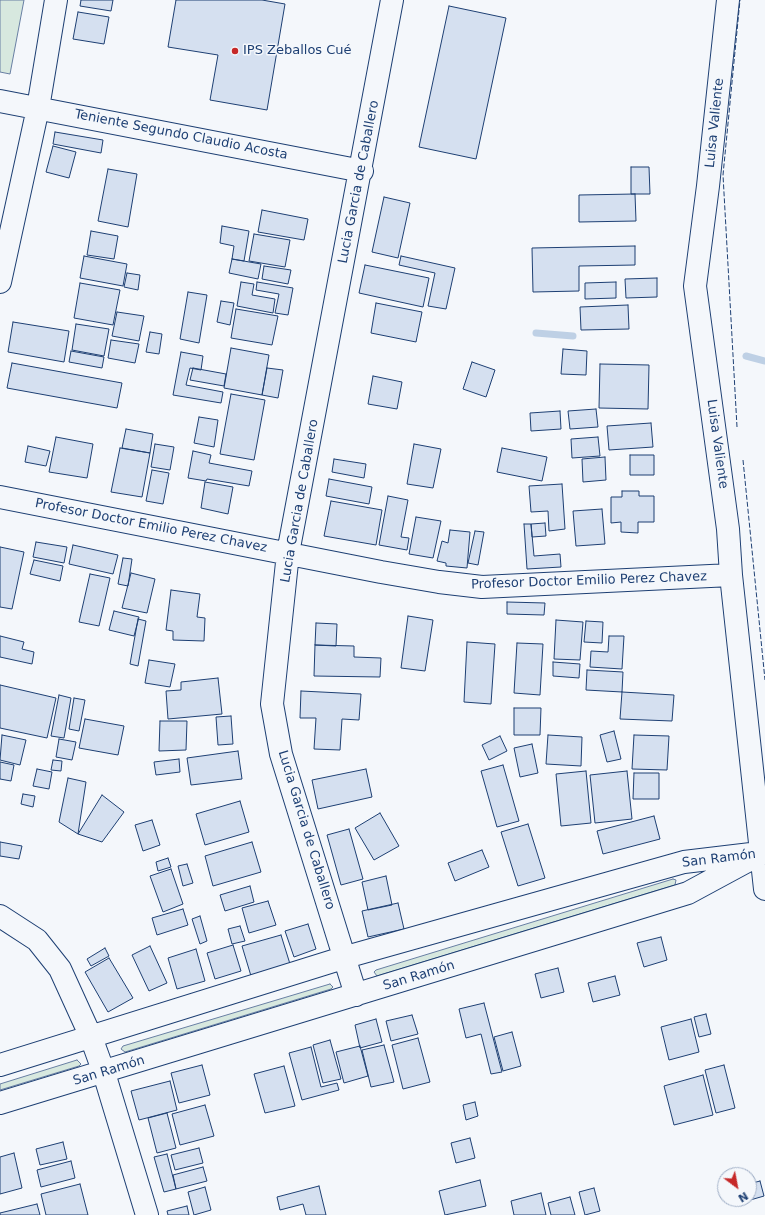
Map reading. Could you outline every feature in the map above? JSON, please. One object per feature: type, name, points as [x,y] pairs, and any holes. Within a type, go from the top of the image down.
[{"type":"street","points":[[0,282],[38,108],[56,0]]},
{"type":"street","name":"Lucia Garcia de Caballero","points":[[356,995],[346,957],[281,754],[272,704],[288,553],[362,171],[392,0]]},
{"type":"street","name":"Luisa Valiente","points":[[728,0],[708,186],[694,286],[728,529],[731,575],[765,889]]},
{"type":"street","name":"Teniente Segundo Claudio Acosta","points":[[0,101],[362,171]]},
{"type":"street","name":"Profesor Doctor Emilio Perez Chavez","points":[[0,497],[439,582],[482,587],[731,575]]},
{"type":"street","name":"San Ramón","points":[[0,1065],[346,957],[684,862],[762,853]]},
{"type":"street","name":"San Ramón","points":[[0,1103],[104,1073],[688,893],[762,853]]},
{"type":"street","points":[[0,916],[37,940],[60,969],[91,1037],[104,1073],[147,1215]]},
{"type":"shaded area","points":[[0,0],[24,0],[10,74],[0,72]]},
{"type":"shaded area","points":[[673,879],[676,880],[675,885],[377,976],[374,972],[376,970]]},
{"type":"shaded area","points":[[330,984],[333,987],[331,989],[125,1052],[121,1049],[123,1046]]},
{"type":"shaded area","points":[[77,1060],[81,1064],[79,1066],[0,1090],[0,1084]]},
{"type":"building","points":[[81,0],[113,0],[111,11],[80,6]]},
{"type":"building","name":"IPS Zeballos Cué","points":[[176,0],[262,0],[285,4],[267,110],[210,100],[218,55],[168,47]]},
{"type":"building","points":[[449,6],[506,18],[476,159],[419,147]]},
{"type":"building","points":[[78,12],[109,17],[104,44],[73,39]]},
{"type":"building","points":[[55,132],[103,140],[101,153],[53,144]]},
{"type":"building","points":[[53,146],[76,152],[69,178],[46,172]]},
{"type":"building","points":[[631,167],[649,167],[650,194],[631,194]]},
{"type":"building","points":[[108,169],[137,174],[128,227],[98,221]]},
{"type":"building","points":[[635,194],[636,221],[579,222],[579,195]]},
{"type":"building","points":[[384,197],[410,203],[398,258],[372,252]]},
{"type":"building","points":[[262,210],[308,219],[304,240],[258,232]]},
{"type":"building","points":[[222,226],[249,231],[244,261],[232,259],[234,246],[220,243]]},
{"type":"building","points":[[91,231],[118,236],[114,259],[87,255]]},
{"type":"building","points":[[254,234],[290,240],[285,267],[249,261]]},
{"type":"building","points":[[635,246],[635,265],[579,266],[579,291],[533,292],[532,248]]},
{"type":"building","points":[[84,256],[127,264],[123,286],[80,278]]},
{"type":"building","points":[[401,256],[455,268],[446,309],[428,306],[435,273],[399,265]]},
{"type":"building","points":[[232,259],[261,264],[258,279],[229,273]]},
{"type":"building","points":[[365,265],[429,278],[423,307],[359,293]]},
{"type":"building","points":[[264,266],[291,270],[288,284],[262,279]]},
{"type":"building","points":[[127,273],[140,275],[138,290],[124,287]]},
{"type":"building","points":[[657,278],[657,297],[626,298],[625,279]]},
{"type":"building","points":[[241,282],[254,284],[252,295],[275,299],[273,313],[237,306]]},
{"type":"building","points":[[257,282],[293,288],[288,315],[275,313],[279,294],[256,290]]},
{"type":"building","points":[[616,282],[616,298],[585,299],[585,283]]},
{"type":"building","points":[[80,283],[120,290],[113,325],[74,318]]},
{"type":"building","points":[[188,292],[207,295],[199,343],[180,339]]},
{"type":"building","points":[[221,301],[234,303],[230,325],[217,322]]},
{"type":"building","points":[[376,303],[422,312],[416,342],[371,333]]},
{"type":"building","points":[[628,305],[629,329],[581,330],[580,307]]},
{"type":"building","points":[[236,309],[278,316],[272,345],[231,338]]},
{"type":"building","points":[[117,312],[144,316],[139,341],[112,336]]},
{"type":"building","points":[[13,322],[69,331],[64,362],[8,352]]},
{"type":"building","points":[[76,324],[109,329],[104,356],[72,350]]},
{"type":"building","points":[[150,332],[162,334],[159,354],[146,352]]},
{"type":"building","points":[[111,340],[139,344],[135,363],[108,358]]},
{"type":"building","points":[[231,348],[269,355],[262,395],[224,388]]},
{"type":"building","points":[[563,349],[587,351],[586,375],[561,374]]},
{"type":"building","points":[[71,351],[104,357],[102,368],[69,362]]},
{"type":"building","points":[[181,352],[203,356],[201,370],[190,368],[186,385],[223,392],[221,403],[173,395]]},
{"type":"building","points":[[472,362],[495,370],[486,397],[463,389]]},
{"type":"building","points":[[12,363],[122,383],[117,408],[7,388]]},
{"type":"building","points":[[600,364],[649,365],[648,409],[599,408]]},
{"type":"building","points":[[193,368],[226,374],[224,386],[190,380]]},
{"type":"building","points":[[267,368],[283,370],[278,398],[262,395]]},
{"type":"building","points":[[373,376],[402,382],[397,409],[368,404]]},
{"type":"building","points":[[231,394],[265,400],[254,460],[220,454]]},
{"type":"building","points":[[596,409],[598,427],[570,429],[568,411]]},
{"type":"building","points":[[560,411],[561,429],[531,431],[530,413]]},
{"type":"building","points":[[199,417],[218,420],[214,447],[194,443]]},
{"type":"building","points":[[651,423],[653,447],[609,450],[607,426]]},
{"type":"building","points":[[126,429],[153,434],[150,453],[122,448]]},
{"type":"building","points":[[56,437],[93,444],[87,478],[49,472]]},
{"type":"building","points":[[598,437],[600,456],[572,458],[571,439]]},
{"type":"building","points":[[155,444],[174,447],[170,470],[151,467]]},
{"type":"building","points":[[414,444],[441,449],[433,488],[407,484]]},
{"type":"building","points":[[28,446],[50,451],[46,466],[25,462]]},
{"type":"building","points":[[120,448],[150,453],[142,497],[111,492]]},
{"type":"building","points":[[502,448],[547,457],[542,481],[497,472]]},
{"type":"building","points":[[193,451],[211,455],[209,463],[252,471],[249,486],[207,479],[206,481],[188,478]]},
{"type":"building","points":[[630,455],[654,455],[654,475],[630,475]]},
{"type":"building","points":[[605,457],[606,480],[583,482],[582,459]]},
{"type":"building","points":[[334,459],[366,464],[364,478],[332,472]]},
{"type":"building","points":[[152,470],[169,473],[163,504],[146,501]]},
{"type":"building","points":[[329,479],[372,487],[369,504],[326,496]]},
{"type":"building","points":[[205,482],[233,487],[228,514],[201,508]]},
{"type":"building","points":[[562,484],[565,529],[549,531],[548,511],[531,512],[529,486]]},
{"type":"building","points":[[622,491],[639,491],[639,496],[654,496],[654,522],[638,522],[638,533],[621,532],[621,522],[611,523],[611,497],[622,497]]},
{"type":"building","points":[[388,496],[408,500],[401,537],[409,538],[407,550],[379,545]]},
{"type":"building","points":[[331,501],[382,510],[376,545],[324,536]]},
{"type":"building","points":[[602,509],[605,544],[576,546],[573,511]]},
{"type":"building","points":[[416,517],[441,521],[433,558],[409,554]]},
{"type":"building","points":[[545,523],[546,536],[532,537],[531,524]]},
{"type":"building","points":[[524,524],[531,524],[534,556],[560,554],[561,567],[527,569]]},
{"type":"building","points":[[450,530],[470,532],[467,568],[446,566],[446,563],[437,561],[442,541],[448,543]]},
{"type":"building","points":[[475,531],[484,532],[478,565],[468,563]]},
{"type":"building","points":[[36,542],[67,547],[64,563],[33,557]]},
{"type":"building","points":[[73,545],[118,555],[113,574],[69,564]]},
{"type":"building","points":[[0,547],[24,552],[12,609],[0,607]]},
{"type":"building","points":[[123,558],[132,559],[128,586],[118,584]]},
{"type":"building","points":[[34,560],[63,566],[60,581],[30,574]]},
{"type":"building","points":[[131,573],[155,579],[147,613],[122,608]]},
{"type":"building","points":[[90,574],[110,578],[99,626],[79,622]]},
{"type":"building","points":[[171,590],[200,594],[197,617],[205,618],[204,641],[173,640],[173,631],[166,630]]},
{"type":"building","points":[[507,602],[545,603],[544,615],[507,614]]},
{"type":"building","points":[[114,611],[139,617],[134,636],[109,630]]},
{"type":"building","points":[[408,616],[433,620],[425,671],[401,668]]},
{"type":"building","points":[[138,619],[146,621],[138,666],[130,664]]},
{"type":"building","points":[[556,620],[583,622],[580,660],[554,659]]},
{"type":"building","points":[[586,621],[603,622],[602,643],[584,642]]},
{"type":"building","points":[[316,623],[337,624],[336,646],[315,645]]},
{"type":"building","points":[[0,636],[24,642],[22,649],[34,652],[32,664],[0,657]]},
{"type":"building","points":[[609,636],[624,636],[622,669],[590,667],[591,651],[608,652]]},
{"type":"building","points":[[467,642],[495,644],[491,704],[464,702]]},
{"type":"building","points":[[517,643],[543,644],[540,695],[514,693]]},
{"type":"building","points":[[315,645],[354,646],[354,657],[381,658],[380,677],[314,676]]},
{"type":"building","points":[[149,660],[175,664],[170,687],[145,683]]},
{"type":"building","points":[[553,662],[580,664],[579,678],[553,676]]},
{"type":"building","points":[[587,670],[623,672],[622,692],[586,690]]},
{"type":"building","points":[[218,678],[222,714],[168,719],[166,691],[181,690],[181,682]]},
{"type":"building","points":[[0,685],[56,698],[47,738],[0,728]]},
{"type":"building","points":[[301,691],[361,694],[359,720],[342,719],[340,750],[314,749],[316,718],[300,718]]},
{"type":"building","points":[[622,692],[674,695],[672,721],[620,719]]},
{"type":"building","points":[[59,695],[71,698],[64,738],[51,736]]},
{"type":"building","points":[[74,698],[85,700],[79,731],[69,729]]},
{"type":"building","points":[[514,708],[541,708],[540,735],[514,735]]},
{"type":"building","points":[[231,716],[233,744],[218,745],[216,717]]},
{"type":"building","points":[[85,719],[124,726],[118,755],[79,748]]},
{"type":"building","points":[[160,721],[187,721],[186,750],[159,751]]},
{"type":"building","points":[[614,731],[621,759],[607,762],[600,735]]},
{"type":"building","points":[[2,735],[26,740],[20,765],[0,760]]},
{"type":"building","points":[[548,735],[582,737],[581,766],[546,764]]},
{"type":"building","points":[[634,735],[669,736],[667,770],[632,769]]},
{"type":"building","points":[[500,736],[507,751],[489,760],[482,745]]},
{"type":"building","points":[[59,739],[76,742],[72,760],[56,757]]},
{"type":"building","points":[[532,744],[538,773],[520,777],[514,748]]},
{"type":"building","points":[[238,751],[242,779],[191,785],[187,758]]},
{"type":"building","points":[[179,759],[180,772],[156,775],[154,762]]},
{"type":"building","points":[[53,760],[62,761],[61,771],[51,770]]},
{"type":"building","points":[[0,762],[14,765],[11,781],[0,779]]},
{"type":"building","points":[[503,765],[519,821],[497,827],[481,771]]},
{"type":"building","points":[[37,769],[52,772],[49,789],[33,786]]},
{"type":"building","points":[[366,769],[372,797],[318,809],[312,780]]},
{"type":"building","points":[[586,771],[591,823],[561,826],[556,774]]},
{"type":"building","points":[[627,771],[632,819],[595,823],[590,775]]},
{"type":"building","points":[[634,773],[659,773],[659,799],[633,799]]},
{"type":"building","points":[[68,778],[86,782],[78,834],[59,822]]},
{"type":"building","points":[[23,794],[35,796],[33,807],[21,804]]},
{"type":"building","points":[[102,795],[124,812],[102,842],[78,834]]},
{"type":"building","points":[[240,801],[249,832],[205,845],[196,814]]},
{"type":"building","points":[[380,813],[399,846],[374,860],[355,828]]},
{"type":"building","points":[[654,816],[660,839],[603,854],[597,831]]},
{"type":"building","points":[[152,820],[160,845],[143,851],[135,825]]},
{"type":"building","points":[[528,824],[545,878],[518,886],[501,832]]},
{"type":"building","points":[[349,829],[363,879],[341,885],[327,835]]},
{"type":"building","points":[[0,842],[22,846],[19,859],[0,856]]},
{"type":"building","points":[[252,842],[261,872],[213,886],[205,856]]},
{"type":"building","points":[[482,850],[489,867],[455,881],[448,863]]},
{"type":"building","points":[[168,858],[171,867],[158,871],[156,862]]},
{"type":"building","points":[[187,864],[193,883],[183,886],[178,866]]},
{"type":"building","points":[[171,869],[183,904],[163,912],[150,876]]},
{"type":"building","points":[[386,876],[392,905],[368,910],[362,882]]},
{"type":"building","points":[[250,886],[254,902],[225,911],[220,895]]},
{"type":"building","points":[[268,901],[276,925],[249,933],[242,908]]},
{"type":"building","points":[[398,903],[404,929],[368,937],[362,911]]},
{"type":"building","points":[[183,909],[188,925],[157,935],[152,918]]},
{"type":"building","points":[[200,916],[207,941],[200,944],[192,919]]},
{"type":"building","points":[[308,924],[316,949],[294,957],[285,931]]},
{"type":"building","points":[[240,926],[245,941],[232,944],[228,929]]},
{"type":"building","points":[[281,935],[290,964],[251,976],[242,946]]},
{"type":"building","points":[[661,937],[667,960],[644,967],[637,943]]},
{"type":"building","points":[[233,945],[241,971],[215,979],[207,953]]},
{"type":"building","points":[[150,946],[167,983],[149,991],[132,955]]},
{"type":"building","points":[[105,948],[109,956],[91,966],[87,959]]},
{"type":"building","points":[[196,949],[205,981],[177,989],[168,958]]},
{"type":"building","points":[[109,958],[133,998],[108,1012],[85,972]]},
{"type":"building","points":[[558,968],[564,992],[541,998],[535,974]]},
{"type":"building","points":[[615,976],[620,995],[593,1002],[588,983]]},
{"type":"building","points":[[484,1003],[502,1072],[491,1074],[481,1034],[466,1038],[459,1009]]},
{"type":"building","points":[[706,1014],[711,1034],[699,1037],[694,1017]]},
{"type":"building","points":[[412,1015],[418,1034],[391,1041],[386,1021]]},
{"type":"building","points":[[376,1019],[382,1042],[360,1048],[355,1025]]},
{"type":"building","points":[[691,1019],[699,1052],[669,1060],[661,1027]]},
{"type":"building","points":[[512,1032],[521,1066],[503,1071],[494,1037]]},
{"type":"building","points":[[418,1038],[430,1082],[403,1089],[392,1045]]},
{"type":"building","points":[[330,1040],[341,1079],[323,1083],[313,1045]]},
{"type":"building","points":[[384,1045],[394,1082],[371,1087],[362,1050]]},
{"type":"building","points":[[360,1046],[368,1076],[344,1083],[336,1052]]},
{"type":"building","points":[[311,1047],[321,1087],[337,1083],[339,1090],[302,1100],[289,1053]]},
{"type":"building","points":[[202,1065],[210,1095],[179,1103],[171,1073]]},
{"type":"building","points":[[724,1065],[735,1108],[716,1113],[705,1070]]},
{"type":"building","points":[[284,1066],[295,1106],[265,1113],[254,1074]]},
{"type":"building","points":[[703,1075],[713,1115],[674,1125],[664,1086]]},
{"type":"building","points":[[170,1081],[177,1110],[139,1120],[131,1091]]},
{"type":"building","points":[[475,1102],[478,1116],[466,1120],[463,1105]]},
{"type":"building","points":[[205,1105],[214,1136],[180,1145],[172,1114]]},
{"type":"building","points":[[167,1113],[176,1148],[157,1153],[148,1118]]},
{"type":"building","points":[[470,1138],[475,1158],[456,1163],[451,1143]]},
{"type":"building","points":[[63,1142],[67,1159],[40,1165],[36,1149]]},
{"type":"building","points":[[199,1148],[203,1163],[175,1170],[171,1155]]},
{"type":"building","points":[[14,1153],[22,1188],[0,1194],[0,1157]]},
{"type":"building","points":[[167,1154],[176,1189],[164,1192],[154,1157]]},
{"type":"building","points":[[71,1161],[75,1178],[41,1187],[37,1170]]},
{"type":"building","points":[[203,1167],[207,1181],[176,1189],[173,1175]]},
{"type":"building","points":[[480,1180],[486,1206],[445,1215],[439,1191]]},
{"type":"building","points":[[760,1181],[764,1196],[757,1198],[757,1182]]},
{"type":"building","points":[[80,1184],[88,1215],[46,1215],[41,1194]]},
{"type":"building","points":[[319,1186],[326,1215],[306,1215],[303,1204],[280,1210],[277,1197]]},
{"type":"building","points":[[205,1187],[211,1210],[194,1215],[188,1192]]},
{"type":"building","points":[[594,1188],[600,1211],[585,1215],[579,1192]]},
{"type":"building","points":[[541,1193],[546,1215],[514,1215],[511,1201]]},
{"type":"building","points":[[570,1197],[575,1215],[551,1215],[548,1203]]},
{"type":"building","points":[[37,1204],[40,1215],[0,1215],[0,1213]]},
{"type":"building","points":[[187,1206],[189,1215],[168,1215],[167,1211]]},
{"type":"waterway","points":[[536,333],[573,336]]},
{"type":"waterway","points":[[746,356],[765,361]]},
{"type":"fence","points":[[737,427],[723,175],[740,0]]},
{"type":"fence","points":[[743,460],[765,680]]},
{"type":"place","name":"IPS Zeballos Cué","points":[[235,51]]}]
